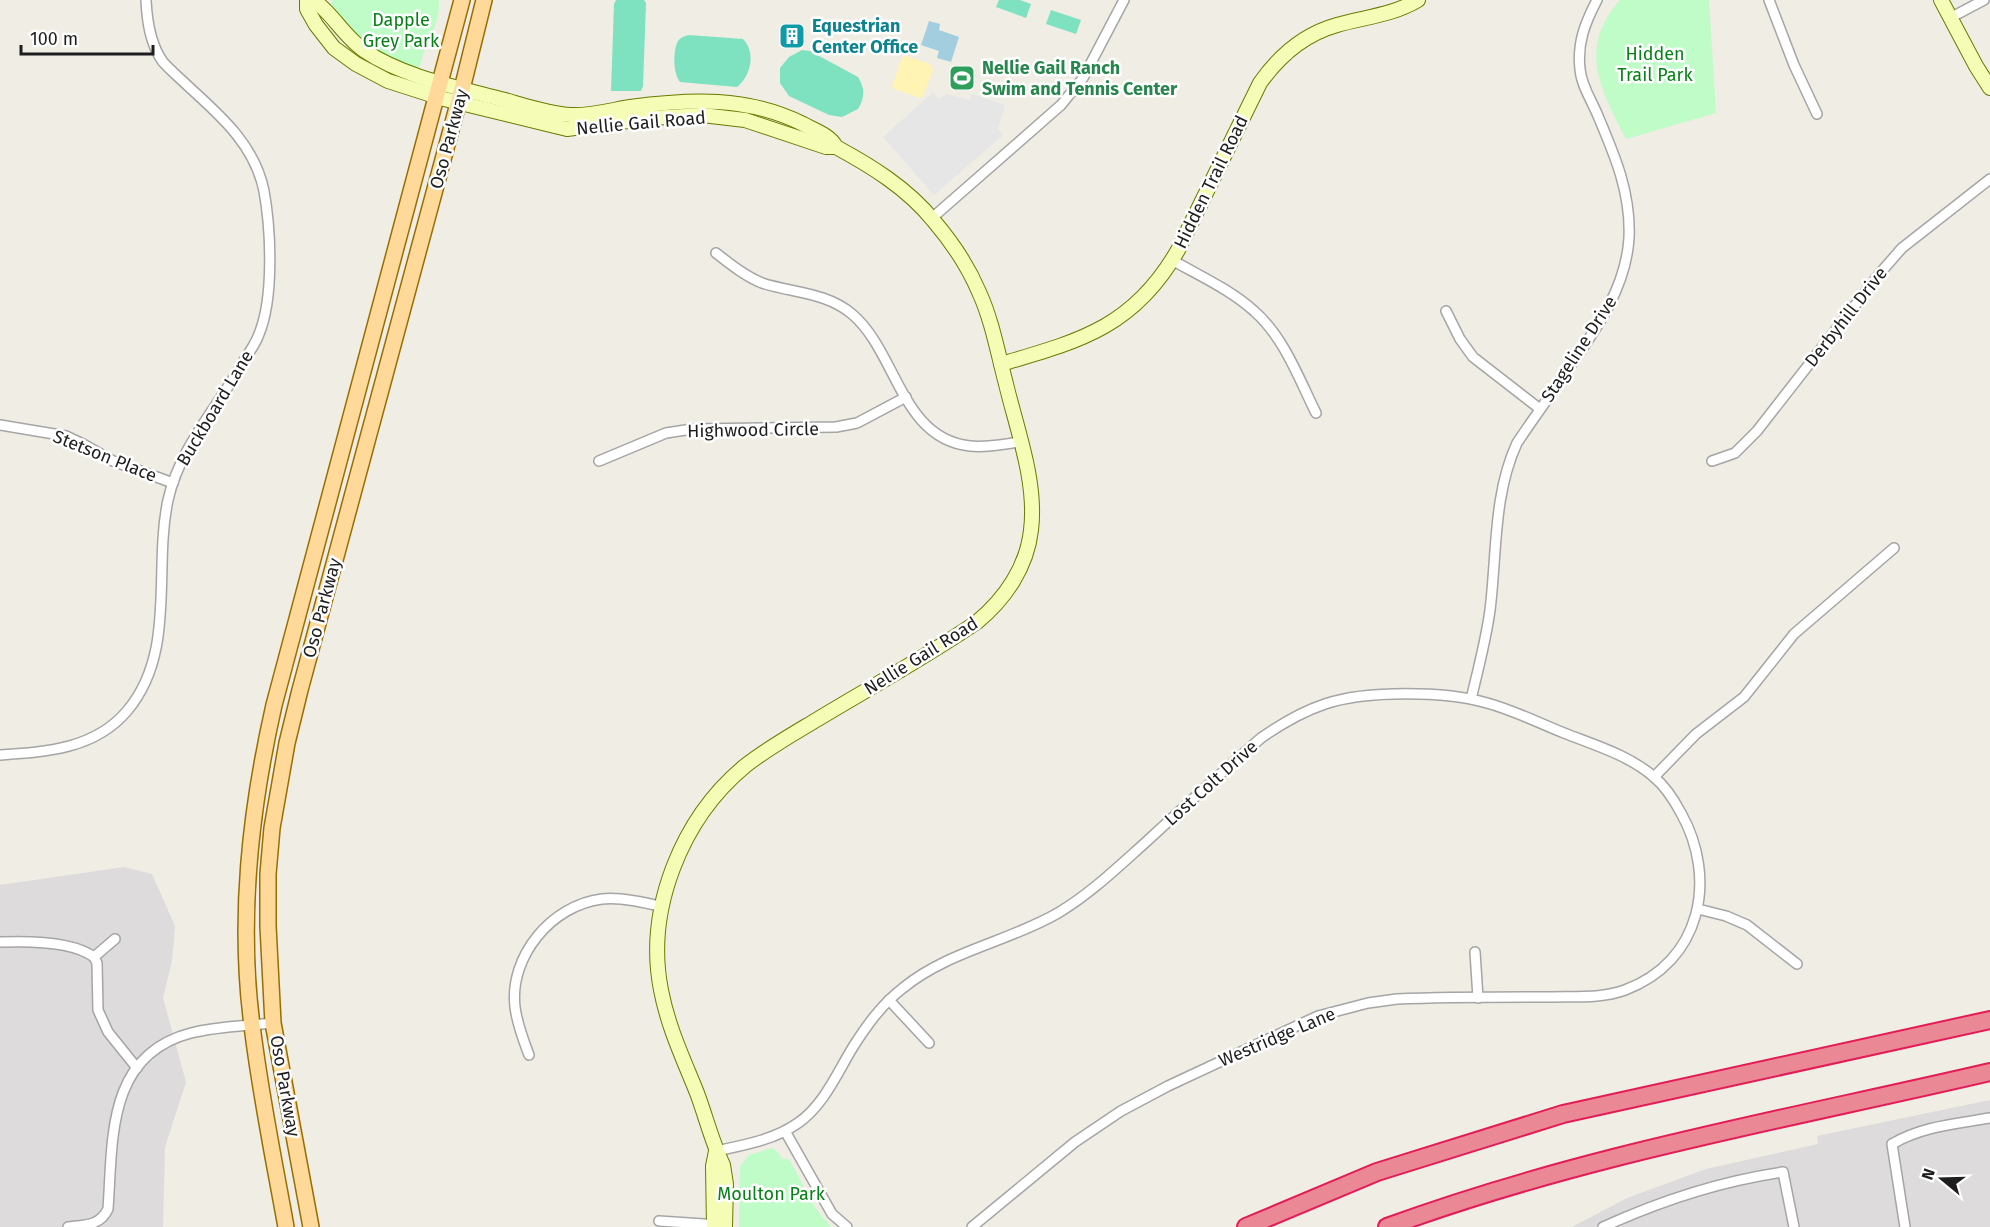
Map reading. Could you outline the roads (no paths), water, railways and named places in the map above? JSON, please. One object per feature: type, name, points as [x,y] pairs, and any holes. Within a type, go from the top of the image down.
[{"type":"highway","points":[[1246,1227],[1377,1172],[1563,1114],[1990,1020]]},
{"type":"highway","points":[[1387,1227],[1451,1203],[1527,1180],[1674,1142],[1990,1072]]},
{"type":"highway","points":[[1419,1227],[1527,1180]]},
{"type":"main road","name":"Oso Parkway","points":[[286,1227],[252,1025],[247,961],[247,882],[251,827],[262,758],[277,694],[462,0]]},
{"type":"main road","name":"Oso Parkway","points":[[311,1227],[273,1023],[269,974],[268,874],[273,819],[287,743],[484,0]]},
{"type":"street","name":"Buckboard Lane","points":[[0,755],[53,751],[82,743],[107,729],[127,712],[142,690],[153,666],[158,641],[165,523],[173,483],[192,439],[238,371],[259,334],[267,296],[269,248],[263,189],[249,153],[228,122],[163,61],[153,43],[148,26],[146,0]]},
{"type":"street","name":"Nellie Gail Road","points":[[307,0],[308,9],[316,25],[334,48],[356,64],[388,81],[572,115],[707,100],[750,105],[791,118],[832,139],[836,147],[900,188],[932,218],[962,261],[980,293],[1001,364],[1031,494],[1031,532],[1022,565],[990,611],[960,633],[769,749],[730,779],[707,806],[689,834],[673,867],[662,907],[657,966],[671,1031],[704,1111],[716,1151],[712,1166],[720,1226]]},
{"type":"street","name":"Nellie Gail Road","points":[[313,0],[320,4],[345,34],[381,62],[439,90]]},
{"type":"street","points":[[932,218],[1061,105],[1083,78],[1124,0]]},
{"type":"street","name":"Hidden Trail Road","points":[[1001,364],[1058,347],[1098,331],[1144,297],[1172,260],[1252,98],[1277,61],[1301,42],[1325,29],[1399,10],[1418,0]]},
{"type":"street","name":"Stageline Drive","points":[[1471,699],[1490,611],[1501,489],[1509,462],[1517,443],[1608,309],[1625,264],[1629,239],[1625,185],[1580,72],[1580,44],[1583,30],[1597,0]]},
{"type":"street","points":[[1769,0],[1794,65],[1817,114]]},
{"type":"street","points":[[1941,0],[1990,88]]},
{"type":"street","points":[[1950,18],[1984,0]]},
{"type":"street","name":"Derbyhill Drive","points":[[1712,461],[1735,453],[1757,431],[1902,248],[1990,179]]},
{"type":"street","points":[[716,253],[739,271],[759,282],[819,296],[837,303],[852,314],[879,346],[914,413],[923,424],[938,435],[968,446],[984,447],[1020,442]]},
{"type":"street","points":[[1172,260],[1244,303],[1256,313],[1271,329],[1288,356],[1316,413]]},
{"type":"street","points":[[1446,311],[1460,339],[1473,357],[1540,409]]},
{"type":"street","name":"Highwood Circle","points":[[599,461],[666,433],[692,429],[836,427],[857,423],[906,397]]},
{"type":"street","name":"Stetson Place","points":[[0,425],[66,436],[113,461],[173,483]]},
{"type":"street","points":[[1654,777],[1696,734],[1744,697],[1794,634],[1894,548]]},
{"type":"street","name":"Lost Colt Drive","points":[[716,1151],[748,1144],[784,1131],[798,1123],[815,1108],[828,1091],[865,1029],[903,987],[934,967],[1030,928],[1059,913],[1082,897],[1261,738],[1283,722],[1327,703],[1352,698],[1417,694],[1471,699],[1489,703],[1628,760],[1654,777],[1668,791],[1689,827],[1697,850],[1701,874],[1698,909]]},
{"type":"street","points":[[529,1055],[519,1028],[515,1005],[516,985],[529,948],[541,931],[573,908],[603,899],[626,900],[662,907]]},
{"type":"street","points":[[1698,909],[1748,925],[1797,964]]},
{"type":"street","name":"Westridge Lane","points":[[972,1227],[1075,1142],[1121,1111],[1297,1024],[1339,1010],[1378,1002],[1425,998],[1601,997],[1643,982],[1661,970],[1683,946],[1698,909]]},
{"type":"street","points":[[94,957],[115,939]]},
{"type":"street","points":[[0,942],[36,942],[87,951],[94,957],[97,963],[98,1010],[108,1032],[137,1068]]},
{"type":"street","points":[[1475,952],[1478,998]]},
{"type":"street","points":[[889,1000],[929,1043]]},
{"type":"street","points":[[68,1227],[98,1222],[108,1209],[117,1105],[125,1085],[153,1051],[181,1036],[203,1031],[273,1023]]},
{"type":"street","points":[[1905,1227],[1892,1144],[1910,1134],[1924,1130],[1990,1118]]},
{"type":"street","points":[[784,1131],[832,1214],[847,1227]]},
{"type":"street","points":[[1603,1227],[1627,1216],[1716,1185],[1783,1172],[1794,1227]]},
{"type":"street","points":[[659,1221],[720,1226]]},
{"type":"water","points":[[929,21],[940,24],[939,30],[959,37],[951,62],[937,58],[939,51],[921,45]]},
{"type":"place","name":"Equestrian Center Office","points":[[792,36]]},
{"type":"place","name":"Nellie Gail Ranch Swim and Tennis Center","points":[[962,78]]},
{"type":"park label","name":"Dapple Grey Park","points":[[401,30]]},
{"type":"park label","name":"Hidden Trail Park","points":[[1655,64]]},
{"type":"park label","name":"Moulton Park","points":[[771,1194]]}]
